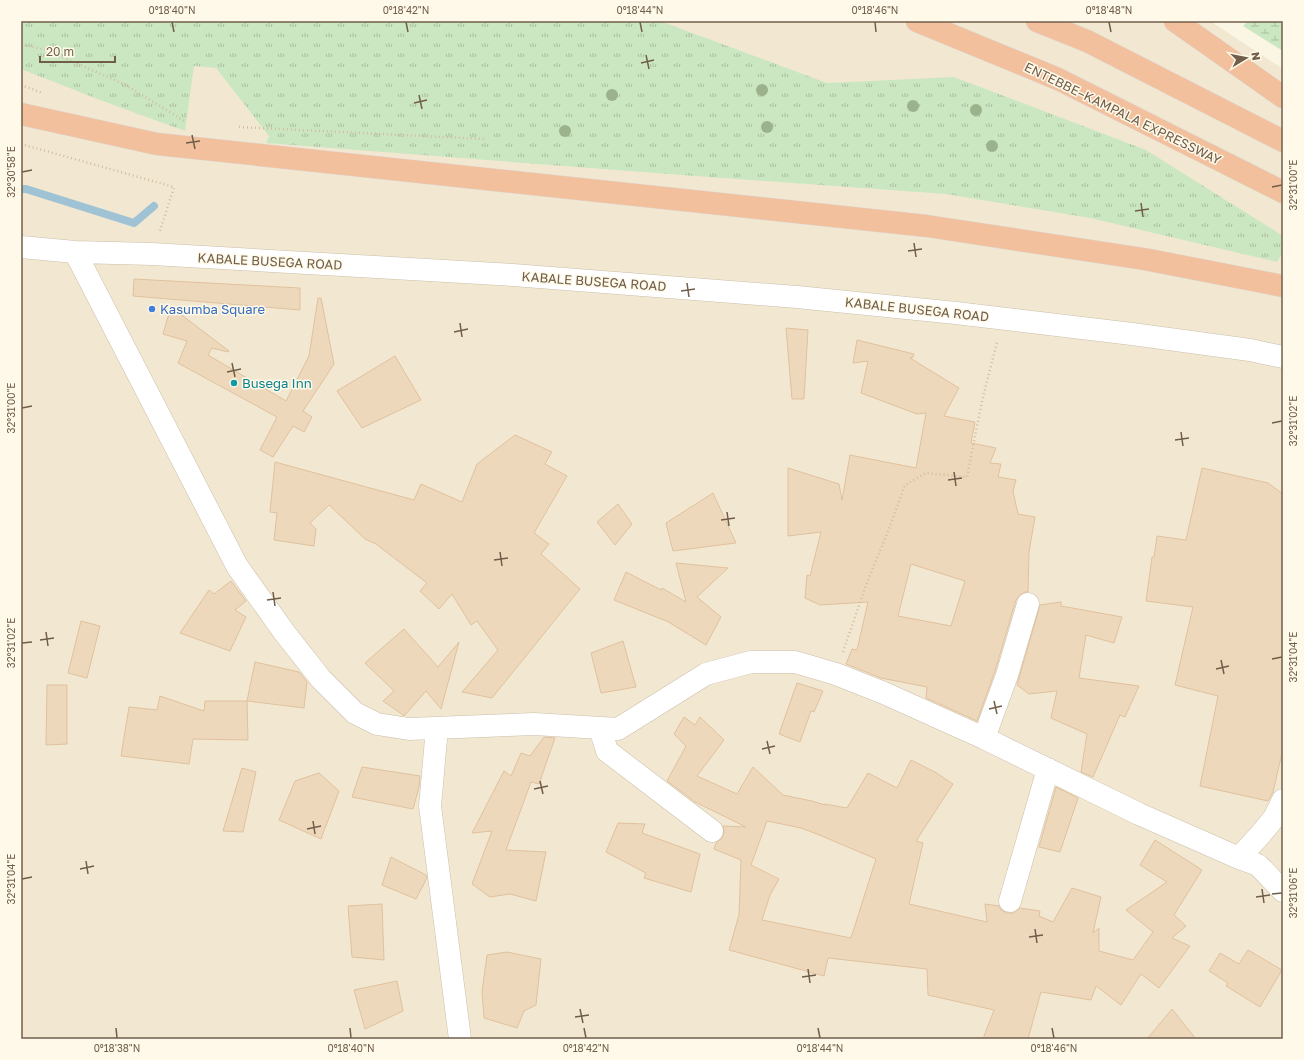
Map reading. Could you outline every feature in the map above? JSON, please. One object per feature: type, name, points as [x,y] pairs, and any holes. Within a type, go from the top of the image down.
[{"type":"highway","name":"ENTEBBE–KAMPALA EXPRESSWAY","points":[[917,21],[1058,79],[1283,192]]},
{"type":"highway","points":[[1037,21],[1087,41],[1283,141]]},
{"type":"highway","points":[[1175,21],[1283,97]]},
{"type":"highway","points":[[21,114],[157,144],[927,226],[1144,259],[1283,286]]},
{"type":"street","name":"KABALE BUSEGA ROAD","points":[[21,247],[75,252],[152,254],[528,276],[797,297],[1002,319],[1242,348],[1283,357]]},
{"type":"street","points":[[75,252],[237,566],[284,632],[321,679],[355,713],[377,724],[409,730],[534,724],[618,729],[706,674],[751,662],[795,662],[836,674],[884,693],[984,738],[1140,814],[1258,865],[1283,891]]},
{"type":"street","points":[[984,738],[1007,674],[1028,604]]},
{"type":"street","points":[[437,728],[430,806],[460,1039]]},
{"type":"street","points":[[600,728],[607,751],[712,831]]},
{"type":"street","points":[[1010,901],[1048,769]]},
{"type":"street","points":[[1239,858],[1274,818],[1283,800]]},
{"type":"path","points":[[21,44],[46,50],[124,84],[190,124]]},
{"type":"path","points":[[236,127],[484,139]]},
{"type":"path","points":[[21,144],[174,188],[152,254]]},
{"type":"path","points":[[836,674],[866,585],[905,485],[926,473],[967,477],[982,400],[1002,319]]},
{"type":"shaded area","points":[[21,21],[1210,21],[1283,69],[1283,1039],[21,1039]]},
{"type":"green space","points":[[21,21],[660,21],[827,83],[954,77],[1146,150],[1283,236],[1283,252],[1277,262],[1090,218],[946,194],[266,143],[269,136],[216,68],[194,66],[185,131],[21,69]]},
{"type":"green space","points":[[1248,21],[1283,21],[1283,51],[1243,26]]},
{"type":"building","points":[[134,279],[300,288],[300,310],[133,296]]},
{"type":"building","name":"Busega Inn","points":[[318,298],[321,298],[334,364],[303,411],[312,417],[304,432],[293,426],[273,457],[260,450],[277,417],[178,363],[187,341],[163,334],[171,307],[229,351],[212,348],[208,355],[286,401],[309,356]]},
{"type":"building","points":[[786,328],[808,330],[804,399],[792,399]]},
{"type":"building","points":[[857,340],[914,354],[913,357],[910,358],[959,388],[944,416],[975,422],[971,443],[996,448],[990,463],[1001,464],[998,477],[1016,480],[1013,491],[1018,514],[1035,517],[1029,552],[1028,592],[1020,595],[1016,600],[995,671],[977,721],[926,698],[927,687],[881,678],[846,664],[852,649],[857,650],[868,602],[820,605],[805,598],[807,575],[810,576],[821,532],[788,536],[788,468],[839,484],[842,500],[850,455],[916,468],[926,413],[917,414],[861,393],[868,361],[853,363]],"holes":[[[911,564],[965,581],[951,626],[898,616]]]},
{"type":"building","points":[[395,356],[421,400],[362,428],[337,391]]},
{"type":"building","points":[[515,435],[552,452],[545,464],[567,476],[534,533],[549,544],[541,554],[580,589],[492,698],[462,692],[498,650],[477,621],[471,625],[452,594],[439,609],[420,591],[427,583],[376,544],[365,539],[329,505],[310,523],[316,529],[314,546],[274,540],[277,513],[270,512],[275,462],[414,500],[421,484],[462,502],[477,464]]},
{"type":"building","points":[[1202,468],[1268,483],[1283,494],[1283,749],[1273,792],[1268,801],[1200,786],[1218,696],[1175,685],[1193,607],[1146,601],[1152,557],[1154,557],[1157,536],[1186,540]]},
{"type":"building","points":[[713,493],[736,543],[673,551],[666,523]]},
{"type":"building","points":[[618,504],[632,524],[615,545],[597,522]]},
{"type":"building","points":[[676,563],[728,568],[697,597],[721,617],[706,645],[671,623],[614,600],[626,572],[661,590],[662,588],[686,602]]},
{"type":"building","points":[[231,581],[246,601],[235,610],[246,617],[230,651],[180,633],[209,590],[214,594]]},
{"type":"building","points":[[1061,602],[1061,606],[1122,617],[1114,643],[1086,635],[1079,678],[1139,686],[1125,717],[1120,715],[1093,777],[1081,772],[1087,734],[1051,718],[1057,691],[1029,694],[1017,685],[1040,605]]},
{"type":"building","points":[[81,621],[100,626],[87,678],[68,673]]},
{"type":"building","points":[[404,629],[438,667],[459,642],[441,709],[426,691],[404,716],[383,701],[394,691],[365,663]]},
{"type":"building","points":[[623,641],[636,687],[601,693],[591,653]]},
{"type":"building","points":[[255,662],[299,672],[307,682],[304,708],[247,701]]},
{"type":"building","points":[[797,683],[823,691],[814,712],[811,711],[800,742],[779,734]]},
{"type":"building","points":[[47,685],[67,685],[67,744],[46,745]]},
{"type":"building","points":[[160,696],[204,711],[205,701],[247,701],[248,740],[193,739],[189,764],[121,756],[129,707],[157,710]]},
{"type":"building","points":[[684,717],[695,725],[700,717],[724,740],[697,776],[737,794],[753,767],[783,795],[825,805],[847,808],[868,773],[897,788],[911,760],[935,772],[953,784],[916,841],[923,843],[909,904],[987,922],[985,904],[999,906],[1001,910],[1007,913],[1013,913],[1020,908],[1040,911],[1039,916],[1053,922],[1072,888],[1101,897],[1093,933],[1099,928],[1099,951],[1133,960],[1153,932],[1126,910],[1167,882],[1140,865],[1155,840],[1202,870],[1174,915],[1186,926],[1172,938],[1190,946],[1159,988],[1141,974],[1121,1005],[1096,986],[1091,1000],[1041,992],[1028,1039],[983,1039],[994,1010],[928,995],[927,969],[828,958],[824,976],[729,950],[739,915],[741,860],[714,849],[716,843],[722,838],[724,832],[723,826],[746,827],[695,802],[667,781],[686,746],[674,734]],"holes":[[[767,821],[801,828],[876,859],[851,938],[762,920],[770,895],[779,879],[751,865]]]},
{"type":"building","points":[[544,737],[555,738],[539,784],[531,782],[506,850],[546,852],[536,901],[510,894],[490,897],[472,884],[492,831],[472,833],[504,771],[511,776],[521,753],[530,756]]},
{"type":"building","points":[[362,767],[420,776],[419,787],[413,809],[352,797]]},
{"type":"building","points":[[242,768],[256,772],[243,832],[223,831]]},
{"type":"building","points":[[319,773],[339,791],[321,839],[279,820],[295,781]]},
{"type":"building","points":[[1056,787],[1078,798],[1060,852],[1039,847]]},
{"type":"building","points":[[618,823],[645,824],[642,833],[700,854],[691,892],[644,878],[646,873],[606,852]]},
{"type":"building","points":[[391,857],[426,875],[427,878],[416,899],[382,885]]},
{"type":"building","points":[[382,904],[384,960],[352,957],[348,906]]},
{"type":"building","points":[[1248,950],[1282,970],[1260,1007],[1226,986],[1228,983],[1209,971],[1220,953],[1239,964]]},
{"type":"building","points":[[507,952],[541,959],[536,1005],[524,1011],[517,1028],[484,1018],[482,992],[487,955]]},
{"type":"building","points":[[397,981],[403,1011],[365,1029],[354,990]]},
{"type":"building","points":[[1172,1009],[1196,1039],[1147,1039]]},
{"type":"waterway","points":[[21,189],[26,189],[134,223],[154,206]]},
{"type":"place","name":"Kasumba Square","points":[[152,309]]},
{"type":"place","name":"Busega Inn","points":[[234,383]]}]
